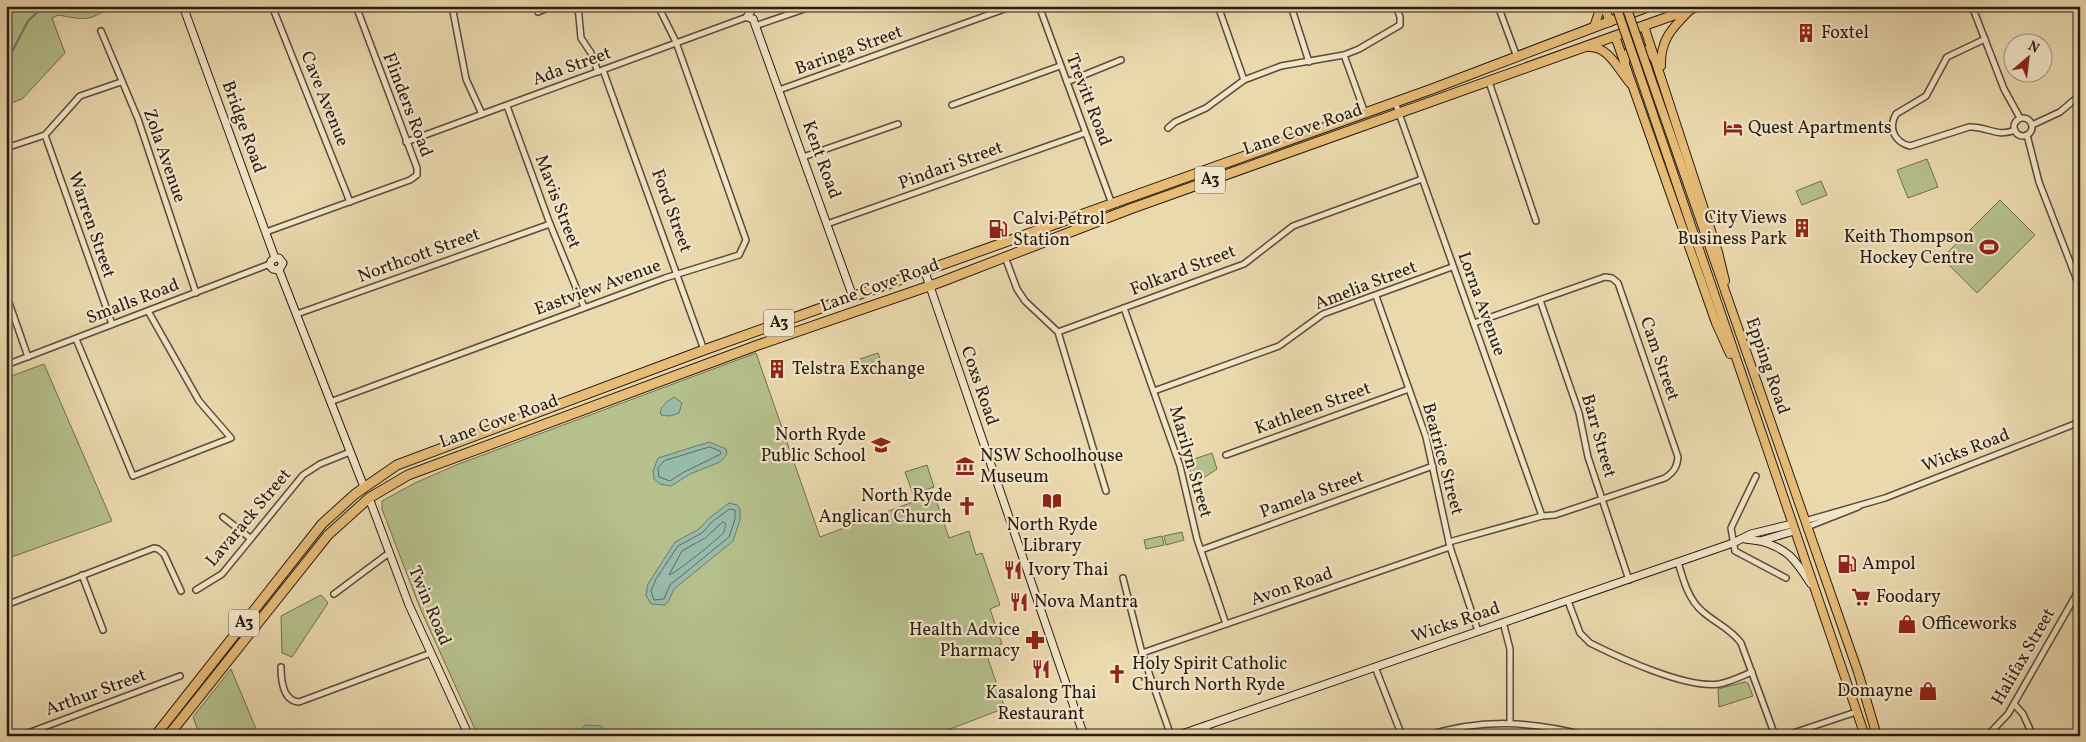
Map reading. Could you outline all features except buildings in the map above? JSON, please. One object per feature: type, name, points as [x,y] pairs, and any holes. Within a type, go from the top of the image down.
[{"type":"highway","name":"Lane Cove Road","points":[[155,736],[314,534],[344,503],[364,487],[397,466],[425,453],[704,350],[1365,113],[1610,22],[1637,8],[1650,6]]},
{"type":"highway","points":[[1637,8],[1644,26]]},
{"type":"highway","name":"Lane Cove Road","points":[[168,736],[328,535],[369,498],[408,475],[435,463],[709,363],[858,312],[930,286],[1004,256],[1695,8]]},
{"type":"highway","points":[[1610,22],[1615,36]]},
{"type":"highway","name":"Kent Road","points":[[853,297],[858,312]]},
{"type":"highway","name":"Ford Street","points":[[704,350],[709,363]]},
{"type":"highway","name":"Twin Road","points":[[364,487],[369,498]]},
{"type":"main road","points":[[1603,6],[1610,22]]},
{"type":"main road","points":[[1594,27],[1603,6]]},
{"type":"main road","name":"Epping Road","points":[[1616,6],[1865,736]]},
{"type":"main road","name":"Epping Road","points":[[1626,6],[1736,328],[1860,677],[1877,736]]},
{"type":"main road","points":[[1661,76],[1661,50],[1666,37],[1695,8]]},
{"type":"main road","points":[[1644,26],[1718,252],[1736,328]]},
{"type":"main road","points":[[1615,36],[1716,323],[1744,383]]},
{"type":"main road","points":[[1589,46],[1598,47],[1607,54],[1634,87]]},
{"type":"main road","points":[[1625,64],[1629,51],[1637,48],[1646,50],[1656,60]]},
{"type":"main road","name":"Wicks Road","points":[[1793,528],[1806,524]]},
{"type":"street","name":"Cave Avenue","points":[[272,6],[350,202]]},
{"type":"street","name":"Flinders Road","points":[[266,232],[415,177],[417,168],[356,6]]},
{"type":"street","points":[[452,6],[466,79],[482,114]]},
{"type":"street","points":[[538,12],[553,6]]},
{"type":"street","name":"Ford Street","points":[[578,6],[581,38],[601,71],[704,350]]},
{"type":"street","name":"Eastview Avenue","points":[[330,402],[677,273],[739,255],[746,240],[676,42],[658,6]]},
{"type":"street","name":"Ada Street","points":[[406,142],[751,16],[813,6]]},
{"type":"street","name":"Baringa Street","points":[[779,90],[1013,6]]},
{"type":"street","name":"Trevitt Road","points":[[1039,6],[1112,204]]},
{"type":"street","points":[[1218,6],[1244,80]]},
{"type":"street","points":[[1291,6],[1309,62]]},
{"type":"street","points":[[1168,128],[1175,122],[1206,108],[1244,80],[1281,66],[1344,55],[1359,49],[1397,28],[1401,21],[1396,6]]},
{"type":"street","points":[[1498,6],[1517,57]]},
{"type":"street","points":[[1972,6],[2011,104],[2020,118]]},
{"type":"street","name":"Bridge Road","points":[[186,7],[275,258]]},
{"type":"street","name":"Kent Road","points":[[751,16],[853,297]]},
{"type":"street","name":"Zola Avenue","points":[[101,31],[138,119],[196,293]]},
{"type":"street","points":[[1984,39],[1954,52],[1946,58],[1928,93],[1919,101],[1896,114],[1892,129],[1896,138],[1910,146],[1969,127],[1979,127],[1996,134],[2015,130]]},
{"type":"street","points":[[1344,55],[1365,113]]},
{"type":"street","points":[[1067,82],[1122,60]]},
{"type":"street","points":[[952,105],[1060,66]]},
{"type":"street","points":[[6,148],[45,134],[80,96],[122,82]]},
{"type":"street","points":[[1489,82],[1536,221]]},
{"type":"street","points":[[2032,125],[2060,112],[2080,95]]},
{"type":"street","name":"Lorna Avenue","points":[[1395,102],[1542,516]]},
{"type":"street","name":"Mavis Street","points":[[507,106],[550,224],[584,307]]},
{"type":"street","points":[[2020,118],[2026,118],[2032,125],[2032,131],[2027,135],[2018,135],[2015,130],[2014,124],[2020,118]]},
{"type":"street","points":[[803,157],[898,124]]},
{"type":"street","name":"Pindari Street","points":[[827,224],[1085,132]]},
{"type":"street","name":"Warren Street","points":[[45,134],[112,324]]},
{"type":"street","points":[[2027,135],[2039,182],[2080,288]]},
{"type":"street","name":"Folkard Street","points":[[1058,332],[1244,264],[1293,226],[1422,179]]},
{"type":"street","name":"Northcott Street","points":[[297,314],[550,224]]},
{"type":"street","points":[[1004,256],[1017,289],[1025,301],[1058,332],[1106,491]]},
{"type":"street","points":[[275,258],[282,261],[279,270],[273,270],[270,264],[275,258]]},
{"type":"street","name":"Smalls Road","points":[[6,366],[270,264]]},
{"type":"street","name":"Amelia Street","points":[[1154,391],[1279,346],[1323,314],[1452,267]]},
{"type":"street","points":[[279,270],[364,487]]},
{"type":"street","name":"Coxs Road","points":[[925,272],[1084,736]]},
{"type":"street","name":"Cam Street","points":[[1540,300],[1605,277],[1612,278],[1618,283],[1678,457]]},
{"type":"street","points":[[6,294],[28,357]]},
{"type":"street","name":"Beatrice Street","points":[[1376,296],[1426,438],[1450,544],[1478,631]]},
{"type":"street","points":[[1474,323],[1540,300]]},
{"type":"street","name":"Barr Street","points":[[1540,300],[1579,413],[1588,457],[1629,580]]},
{"type":"street","name":"Marilyn Street","points":[[1124,308],[1180,466],[1201,550],[1226,624]]},
{"type":"street","points":[[76,339],[133,476],[231,438],[199,401],[148,311]]},
{"type":"street","name":"Kathleen Street","points":[[1226,455],[1409,390]]},
{"type":"street","name":"Wicks Road","points":[[1806,524],[1967,468],[2080,422]]},
{"type":"street","name":"Lavarack Street","points":[[196,590],[222,574],[303,475],[320,464],[350,452]]},
{"type":"street","name":"Avon Road","points":[[1142,653],[1450,544],[1542,516],[1555,515],[1665,478],[1677,466],[1678,457]]},
{"type":"street","name":"Pamela Street","points":[[1201,550],[1433,466]]},
{"type":"street","points":[[1756,476],[1731,528],[1735,551],[1786,578]]},
{"type":"street","name":"Twin Road","points":[[369,498],[389,553],[431,653],[470,736]]},
{"type":"street","points":[[223,517],[250,538]]},
{"type":"street","name":"Wicks Road","points":[[1745,539],[1760,541],[1793,528]]},
{"type":"street","name":"Wicks Road","points":[[1176,736],[1629,580],[1745,539],[1752,534],[1793,528]]},
{"type":"street","points":[[1760,541],[1774,544],[1786,551],[1812,584]]},
{"type":"street","points":[[6,605],[150,549],[158,548],[164,554],[181,591]]},
{"type":"street","points":[[334,594],[389,553]]},
{"type":"street","points":[[1678,562],[1692,599],[1701,611],[1737,637],[1745,649],[1773,734],[1783,736],[1856,712]]},
{"type":"street","points":[[82,576],[103,630]]},
{"type":"street","points":[[1123,578],[1142,653],[1171,736]]},
{"type":"street","name":"Halifax Street","points":[[1987,736],[2001,724],[2014,704],[2080,588]]},
{"type":"street","points":[[1568,600],[1580,632],[1590,643],[1682,681],[1719,684],[1752,672]]},
{"type":"street","points":[[1503,622],[1510,649],[1510,722]]},
{"type":"street","points":[[281,667],[281,681],[287,696],[295,702],[299,702],[431,653]]},
{"type":"street","points":[[1375,667],[1402,736]]},
{"type":"street","name":"Arthur Street","points":[[20,736],[180,676]]},
{"type":"street","points":[[2014,704],[2023,714],[2033,736]]},
{"type":"street","points":[[1426,736],[1454,728],[1510,722],[1550,727],[1588,736]]},
{"type":"street","points":[[1206,725],[1210,736]]},
{"type":"green space","points":[[6,6],[110,6],[91,17],[80,18],[58,15],[52,18],[65,53],[22,99],[6,105]]},
{"type":"green space","points":[[1927,159],[1938,187],[1908,198],[1897,170]]},
{"type":"green space","points":[[1821,181],[1827,195],[1802,205],[1796,191]]},
{"type":"green space","name":"Keith Thompson Hockey Centre","points":[[2000,200],[2035,235],[1977,293],[1942,258]]},
{"type":"green space","points":[[756,353],[820,537],[934,494],[949,538],[969,531],[976,555],[982,553],[1000,605],[990,609],[1002,644],[985,650],[1005,708],[932,736],[478,736],[420,608],[382,509],[382,501],[415,483],[456,465]]},
{"type":"green space","points":[[878,353],[883,367],[856,376],[851,362]]},
{"type":"green space","points":[[44,364],[112,521],[6,559],[6,378]]},
{"type":"green space","points":[[1212,453],[1217,469],[1193,485],[1188,461]]},
{"type":"green space","points":[[927,465],[934,487],[913,494],[905,472]]},
{"type":"green space","points":[[1182,532],[1184,540],[1166,545],[1164,536]]},
{"type":"green space","points":[[1162,536],[1164,545],[1146,549],[1144,540]]},
{"type":"green space","points":[[321,595],[328,603],[292,657],[282,653],[281,616]]},
{"type":"green space","points":[[231,669],[259,736],[200,736],[193,717]]},
{"type":"green space","points":[[1745,682],[1748,683],[1753,696],[1719,707],[1718,689]]},
{"type":"water","points":[[674,397],[682,403],[679,413],[670,416],[661,415],[662,407]]},
{"type":"water","points":[[709,442],[726,449],[727,454],[720,462],[690,474],[671,486],[660,484],[654,479],[653,471],[658,458]]},
{"type":"water","points":[[729,503],[737,505],[740,509],[740,520],[733,541],[674,589],[665,605],[651,604],[646,595],[648,584],[675,542],[699,529],[708,519]]},
{"type":"water","points":[[585,725],[601,726],[613,736],[576,736]]},
{"type":"waterway","points":[[6,63],[28,21],[44,6]]},
{"type":"place","name":"Foxtel","points":[[1806,33]]},
{"type":"place","name":"Quest Apartments","points":[[1733,128]]},
{"type":"place","name":"City Views Business Park","points":[[1802,228]]},
{"type":"place","name":"Calvi Petrol Station","points":[[998,229]]},
{"type":"place","name":"Keith Thompson Hockey Centre","points":[[1989,247]]},
{"type":"place","name":"Telstra Exchange","points":[[777,369]]},
{"type":"place","name":"North Ryde Public School","points":[[881,445]]},
{"type":"place","name":"NSW Schoolhouse Museum","points":[[965,466]]},
{"type":"place","name":"North Ryde Library","points":[[1052,501]]},
{"type":"place","name":"North Ryde Anglican Church","points":[[967,506]]},
{"type":"place","name":"Ampol","points":[[1847,564]]},
{"type":"place","name":"Ivory Thai","points":[[1013,570]]},
{"type":"place","name":"Foodary","points":[[1861,597]]},
{"type":"place","name":"Nova Mantra","points":[[1019,602]]},
{"type":"place","name":"Officeworks","points":[[1907,624]]},
{"type":"place","name":"Health Advice Pharmacy","points":[[1035,640]]},
{"type":"place","name":"Kasalong Thai Restaurant","points":[[1041,669]]},
{"type":"place","name":"Holy Spirit Catholic Church North Ryde","points":[[1117,674]]},
{"type":"place","name":"Domayne","points":[[1928,691]]}]
